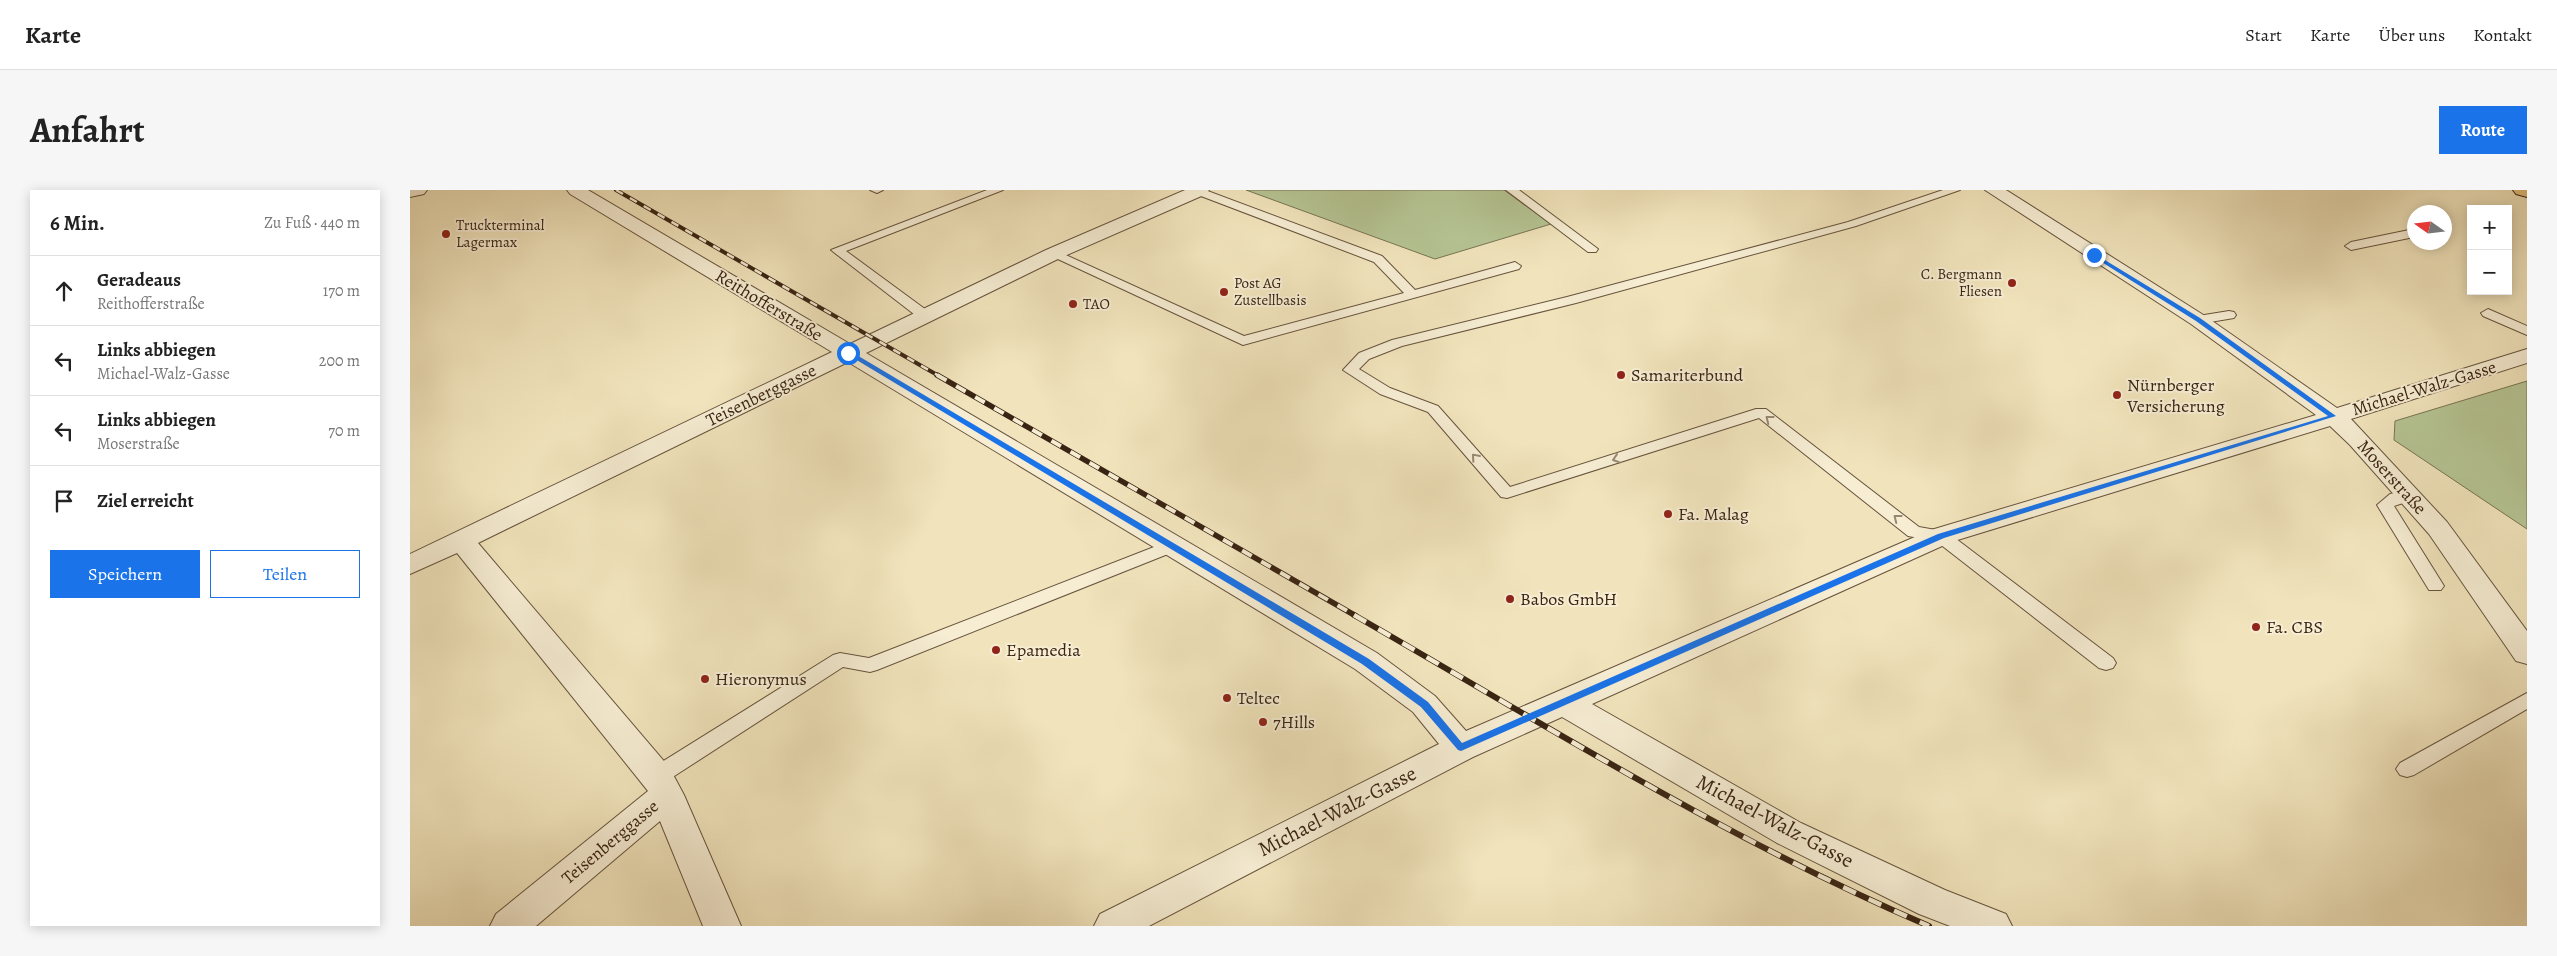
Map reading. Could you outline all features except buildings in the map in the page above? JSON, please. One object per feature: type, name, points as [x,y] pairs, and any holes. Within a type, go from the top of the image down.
[{"type":"main road","points":[[2522,190],[2527,192]]},
{"type":"street","points":[[410,192],[418,190]]},
{"type":"street","name":"Reithofferstraße","points":[[576,190],[681,250],[848,353],[1366,661],[1424,704],[1461,748]]},
{"type":"street","name":"Moserstraße","points":[[1994,190],[2198,320],[2333,416],[2359,440],[2438,528],[2527,653]]},
{"type":"street","name":"Teisenberggasse","points":[[410,565],[924,315],[1053,254],[1199,191]]},
{"type":"street","name":"Michael-Walz-Gasse","points":[[1113,926],[1461,748],[1529,716],[1564,703],[1941,536],[2527,356]]},
{"type":"street","name":"Teisenberggasse","points":[[461,541],[662,785],[509,926]]},
{"type":"street","name":"Michael-Walz-Gasse","points":[[1564,703],[1789,832],[1932,902],[1993,926]]},
{"type":"street","points":[[662,785],[722,926]]},
{"type":"lane","points":[[924,315],[837,250],[997,190]]},
{"type":"lane","points":[[1512,190],[1592,249]]},
{"type":"lane","points":[[1954,190],[1843,226],[1571,300],[1397,342],[1364,356],[1350,370],[1385,392],[1433,409],[1507,493],[1761,412],[1914,532],[1941,536],[2106,663]]},
{"type":"lane","points":[[1199,191],[1378,259],[1412,294]]},
{"type":"lane","points":[[2351,246],[2407,234]]},
{"type":"lane","points":[[1053,254],[1243,341],[1515,266]]},
{"type":"lane","points":[[2488,313],[2527,332]]},
{"type":"lane","points":[[2198,320],[2229,315]]},
{"type":"lane","points":[[2409,495],[2396,498],[2385,505],[2435,586]]},
{"type":"lane","points":[[662,785],[840,660],[870,665],[1172,546]]},
{"type":"lane","points":[[2407,769],[2527,700]]},
{"type":"green space","points":[[1246,190],[1504,190],[1551,224],[1435,259]]},
{"type":"green space","points":[[2527,381],[2527,529],[2394,440],[2395,421]]},
{"type":"railway","points":[[616,190],[939,376]]},
{"type":"railway","points":[[937,375],[1356,616]]},
{"type":"railway","points":[[1354,615],[1708,818],[1854,892],[1929,926]]},
{"type":"place","name":"Truckterminal Lagermax","points":[[446,234]]},
{"type":"place","name":"C. Bergmann Fliesen","points":[[2012,283]]},
{"type":"place","name":"Post AG Zustellbasis","points":[[1224,292]]},
{"type":"place","name":"TAO","points":[[1073,304]]},
{"type":"place","name":"Samariterbund","points":[[1621,375]]},
{"type":"place","name":"Nürnberger Versicherung","points":[[2117,395]]},
{"type":"place","name":"Fa. Malag","points":[[1668,514]]},
{"type":"place","name":"Babos GmbH","points":[[1510,599]]},
{"type":"place","name":"Fa. CBS","points":[[2256,627]]},
{"type":"place","name":"Epamedia","points":[[996,650]]},
{"type":"place","name":"Hieronymus","points":[[705,679]]},
{"type":"place","name":"Teltec","points":[[1227,698]]},
{"type":"place","name":"7Hills","points":[[1263,722]]},
{"type":"route","points":[[848,353],[1366,661],[1424,704],[1461,748],[1529,716],[1564,703],[1941,536],[2299,428],[2333,416],[2198,320],[2094,255]]}]
